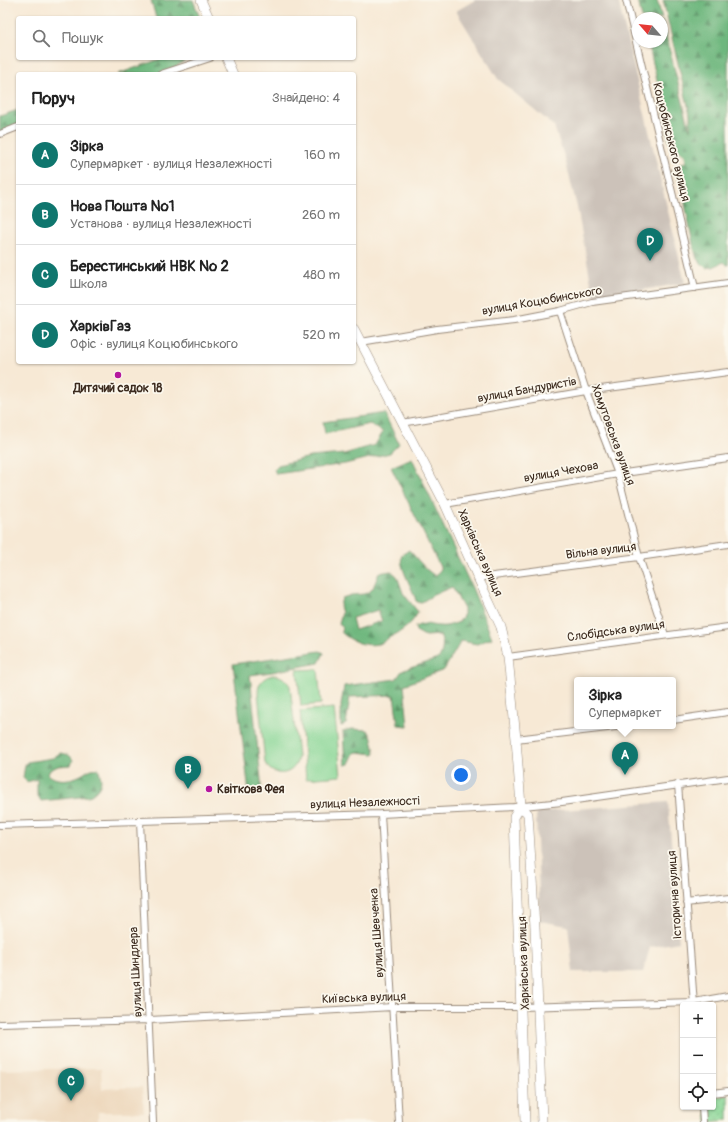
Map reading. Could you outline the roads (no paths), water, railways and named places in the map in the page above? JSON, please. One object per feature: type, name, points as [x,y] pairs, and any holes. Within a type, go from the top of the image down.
[{"type":"street","points":[[201,0],[208,16]]},
{"type":"street","name":"Коцюбинського вулиця","points":[[626,0],[696,288]]},
{"type":"street","points":[[167,72],[204,60]]},
{"type":"street","points":[[227,60],[232,72]]},
{"type":"street","points":[[0,134],[16,128]]},
{"type":"street","name":"вулиця Коцюбинського","points":[[361,342],[437,328],[514,320],[560,311],[592,302],[728,283]]},
{"type":"street","name":"Хомутовська вулиця","points":[[560,311],[586,391],[618,474],[640,557],[665,635]]},
{"type":"street","name":"Харківська вулиця","points":[[356,333],[445,504],[501,627],[508,657],[521,806],[514,817],[525,1122]]},
{"type":"street","name":"вулиця Бандуристів","points":[[402,423],[586,391],[728,372]]},
{"type":"street","name":"вулиця Чехова","points":[[445,504],[618,474],[728,458]]},
{"type":"street","name":"Вільна вулиця","points":[[478,578],[728,544]]},
{"type":"street","name":"Слобідська вулиця","points":[[508,657],[728,627]]},
{"type":"street","points":[[676,720],[728,712]]},
{"type":"street","points":[[516,739],[599,729]]},
{"type":"street","name":"вулиця Незалежності","points":[[0,825],[381,814],[521,806],[562,802],[678,784],[728,778]]},
{"type":"street","name":"Історична вулиця","points":[[678,784],[694,1002]]},
{"type":"street","name":"Харківська вулиця","points":[[521,806],[528,814],[535,927],[542,1122]]},
{"type":"street","name":"вулиця Шевченка","points":[[381,814],[399,1122]]},
{"type":"street","name":"вулиця Шиндлера","points":[[140,821],[154,1122]]},
{"type":"street","points":[[686,903],[728,898]]},
{"type":"street","name":"Київська вулиця","points":[[699,1002],[728,996]]},
{"type":"street","name":"Київська вулиця","points":[[0,1024],[150,1020],[393,1007],[521,1007],[680,1003]]},
{"type":"street","points":[[716,1093],[728,1091]]},
{"type":"street","points":[[702,1110],[703,1122]]},
{"type":"place","name":"ХарківГаз","points":[[650,261]]},
{"type":"place","name":"Дитячий садок 18","points":[[118,375]]},
{"type":"place","name":"Зірка","points":[[625,775]]},
{"type":"place","name":"Нова Пошта №1","points":[[188,789]]},
{"type":"place","name":"Квіткова Фея","points":[[209,789]]},
{"type":"place","name":"Берестинський НВК № 2","points":[[71,1101]]}]
